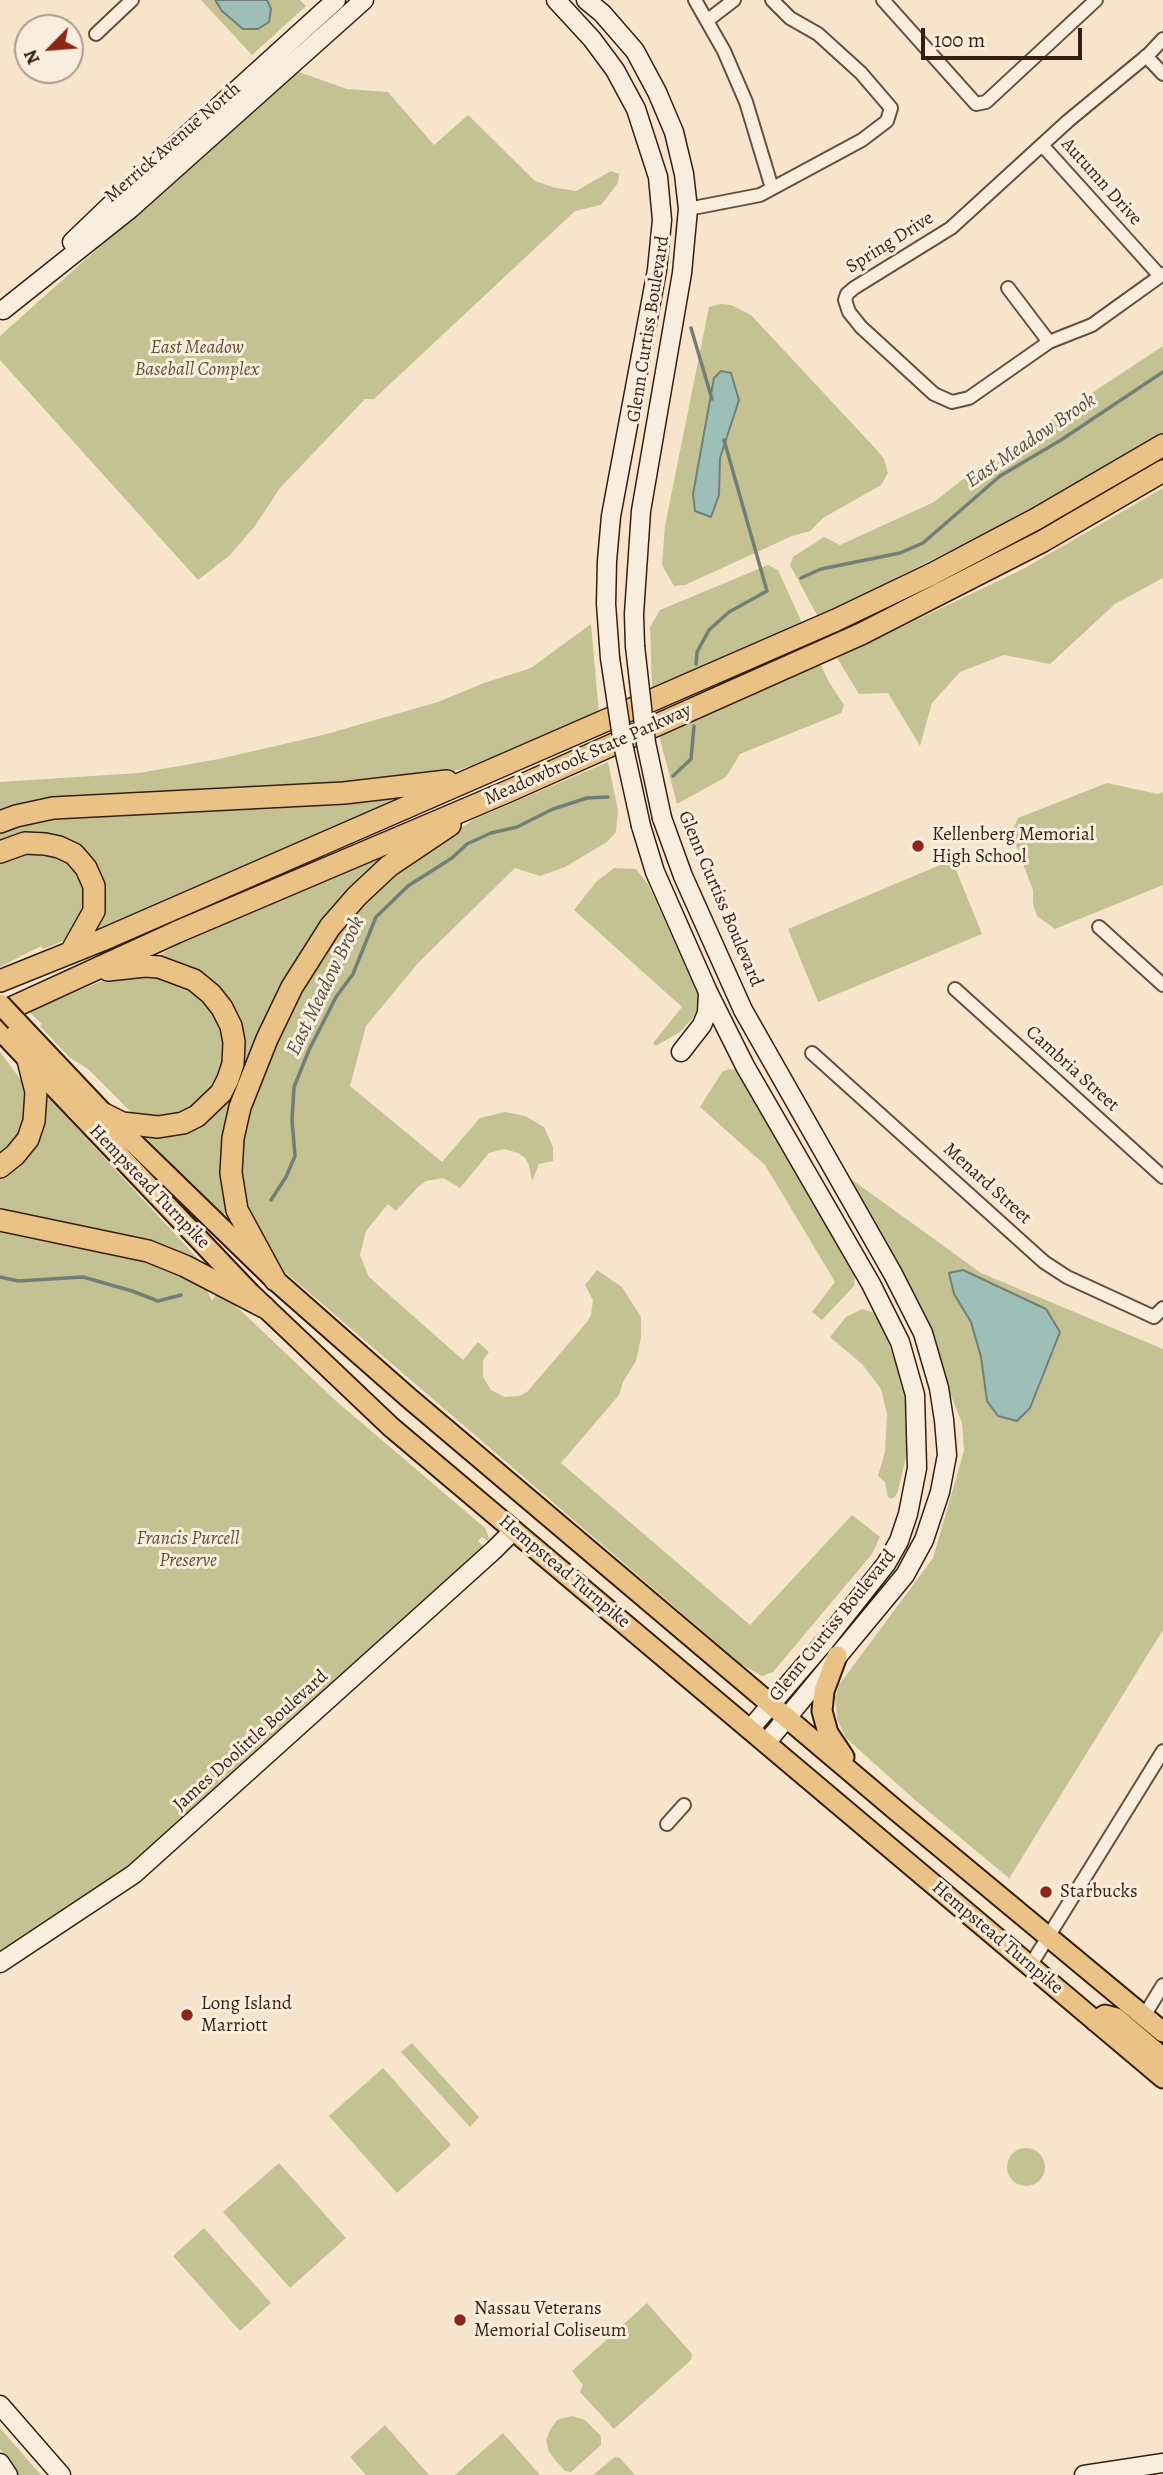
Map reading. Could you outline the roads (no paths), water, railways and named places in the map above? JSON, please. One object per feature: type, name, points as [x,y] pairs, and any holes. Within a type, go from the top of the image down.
[{"type":"highway","name":"Meadowbrook State Parkway","points":[[0,981],[164,914],[883,598],[1036,519],[1163,445]]},
{"type":"highway","name":"Meadowbrook State Parkway","points":[[5,1021],[89,972],[482,802],[870,629],[1043,541],[1163,471]]},
{"type":"highway","points":[[0,822],[53,808],[344,793],[470,779]]},
{"type":"highway","points":[[275,1280],[237,1210],[231,1173],[233,1138],[240,1107],[267,1039],[311,955],[357,896],[389,866],[482,802]]},
{"type":"highway","points":[[0,852],[25,844],[59,846],[74,855],[86,868],[95,893],[94,911],[71,952]]},
{"type":"highway","points":[[89,972],[145,966],[183,974],[211,993],[231,1026],[234,1042],[233,1064],[228,1079],[221,1093],[197,1116],[183,1123],[158,1127],[122,1123],[104,1114]]},
{"type":"highway","points":[[0,1167],[27,1139],[34,1121],[36,1092],[28,1060]]},
{"type":"highway","points":[[0,1220],[148,1251],[185,1266],[264,1307]]},
{"type":"main road","name":"Merrick Avenue North","points":[[1,312],[122,194],[337,0]]},
{"type":"main road","name":"Merrick Avenue North","points":[[1,312],[130,209],[364,0]]},
{"type":"main road","name":"Glenn Curtiss Boulevard","points":[[556,0],[592,39],[615,70],[636,109],[658,177],[662,220],[657,270],[611,516],[607,561],[606,604],[610,659],[618,720],[641,826],[655,872],[708,992],[745,1066],[847,1242],[900,1342],[915,1395],[917,1468],[908,1514],[899,1541],[886,1564],[750,1729]]},
{"type":"main road","name":"Glenn Curtiss Boulevard","points":[[593,4],[635,51],[662,102],[674,132],[684,174],[688,209],[682,273],[641,511],[634,614],[646,743],[662,818],[683,876],[747,1017],[893,1274],[923,1333],[939,1388],[947,1455],[940,1492],[919,1550],[905,1575],[766,1742]]},
{"type":"main road","points":[[665,895],[680,909],[703,921]]},
{"type":"main road","points":[[681,1052],[702,1025],[707,1013],[708,992]]},
{"type":"main road","name":"Hempstead Turnpike","points":[[0,1004],[5,1021],[28,1060],[264,1307],[391,1427],[1163,2078]]},
{"type":"main road","name":"Hempstead Turnpike","points":[[5,1021],[275,1280],[409,1398],[1163,2032]]},
{"type":"main road","name":"James Doolittle Boulevard","points":[[0,1963],[134,1874],[514,1530]]},
{"type":"main road","points":[[899,1541],[919,1550]]},
{"type":"main road","points":[[837,1656],[824,1691],[822,1711],[828,1733],[842,1756],[883,1799]]},
{"type":"main road","points":[[1095,2021],[1105,2015],[1116,2018],[1163,2058]]},
{"type":"main road","points":[[0,2405],[61,2475]]},
{"type":"main road","points":[[0,2463],[8,2475]]},
{"type":"main road","points":[[1084,2475],[1163,2463]]},
{"type":"street","points":[[96,34],[132,0]]},
{"type":"street","points":[[695,0],[708,20],[746,102],[772,188]]},
{"type":"street","points":[[708,20],[734,0]]},
{"type":"street","points":[[688,209],[760,195],[862,140],[887,121],[891,108],[861,73],[826,41],[790,18],[772,0]]},
{"type":"street","points":[[883,0],[976,104],[986,102],[1096,0]]},
{"type":"street","name":"Spring Drive","points":[[1161,275],[1092,325],[1049,342],[969,398],[952,402],[933,394],[861,327],[849,312],[845,300],[854,288],[951,228],[1163,39]]},
{"type":"street","points":[[1146,56],[1163,74]]},
{"type":"street","name":"Autumn Drive","points":[[1042,145],[1161,275]]},
{"type":"street","points":[[1008,288],[1049,342]]},
{"type":"street","points":[[1099,927],[1163,985]]},
{"type":"street","name":"Cambria Street","points":[[955,989],[1163,1177]]},
{"type":"street","name":"Menard Street","points":[[812,1053],[1044,1262],[1067,1277],[1158,1313]]},
{"type":"street","points":[[1030,1966],[1163,1751]]},
{"type":"street","points":[[667,1824],[684,1805]]},
{"type":"street","points":[[1144,2015],[1163,1985]]},
{"type":"water","points":[[215,0],[267,0],[271,9],[269,22],[258,29],[243,29],[222,11]]},
{"type":"water","points":[[721,371],[731,373],[739,400],[720,458],[719,495],[711,517],[695,511],[693,494],[714,378]]},
{"type":"water","points":[[963,1270],[1046,1309],[1060,1332],[1030,1408],[1017,1421],[998,1416],[987,1401],[981,1357],[971,1322],[954,1294],[949,1273]]},
{"type":"waterway","points":[[691,328],[712,399]]},
{"type":"waterway","name":"East Meadow Brook","points":[[801,578],[821,569],[900,553],[923,543],[1000,476],[1061,440],[1163,372]]},
{"type":"waterway","points":[[696,664],[697,652],[709,630],[729,612],[767,591],[724,440]]},
{"type":"waterway","points":[[673,776],[691,759],[694,726]]},
{"type":"waterway","name":"East Meadow Brook","points":[[271,1200],[286,1177],[295,1156],[292,1120],[294,1087],[336,997],[353,974],[376,917],[408,886],[452,858],[467,844],[491,833],[517,827],[553,809],[587,798],[608,797]]},
{"type":"waterway","name":"East Meadow Brook","points":[[0,1277],[18,1281],[83,1277],[158,1301],[181,1295]]},
{"type":"place","name":"Kellenberg Memorial High School","points":[[918,846]]},
{"type":"place","name":"Starbucks","points":[[1046,1892]]},
{"type":"place","name":"Long Island Marriott","points":[[187,2015]]},
{"type":"place","name":"Nassau Veterans Memorial Coliseum","points":[[460,2320]]},
{"type":"park label","name":"East Meadow Baseball Complex","points":[[197,359]]},
{"type":"park label","name":"Francis Purcell Preserve","points":[[188,1550]]}]
